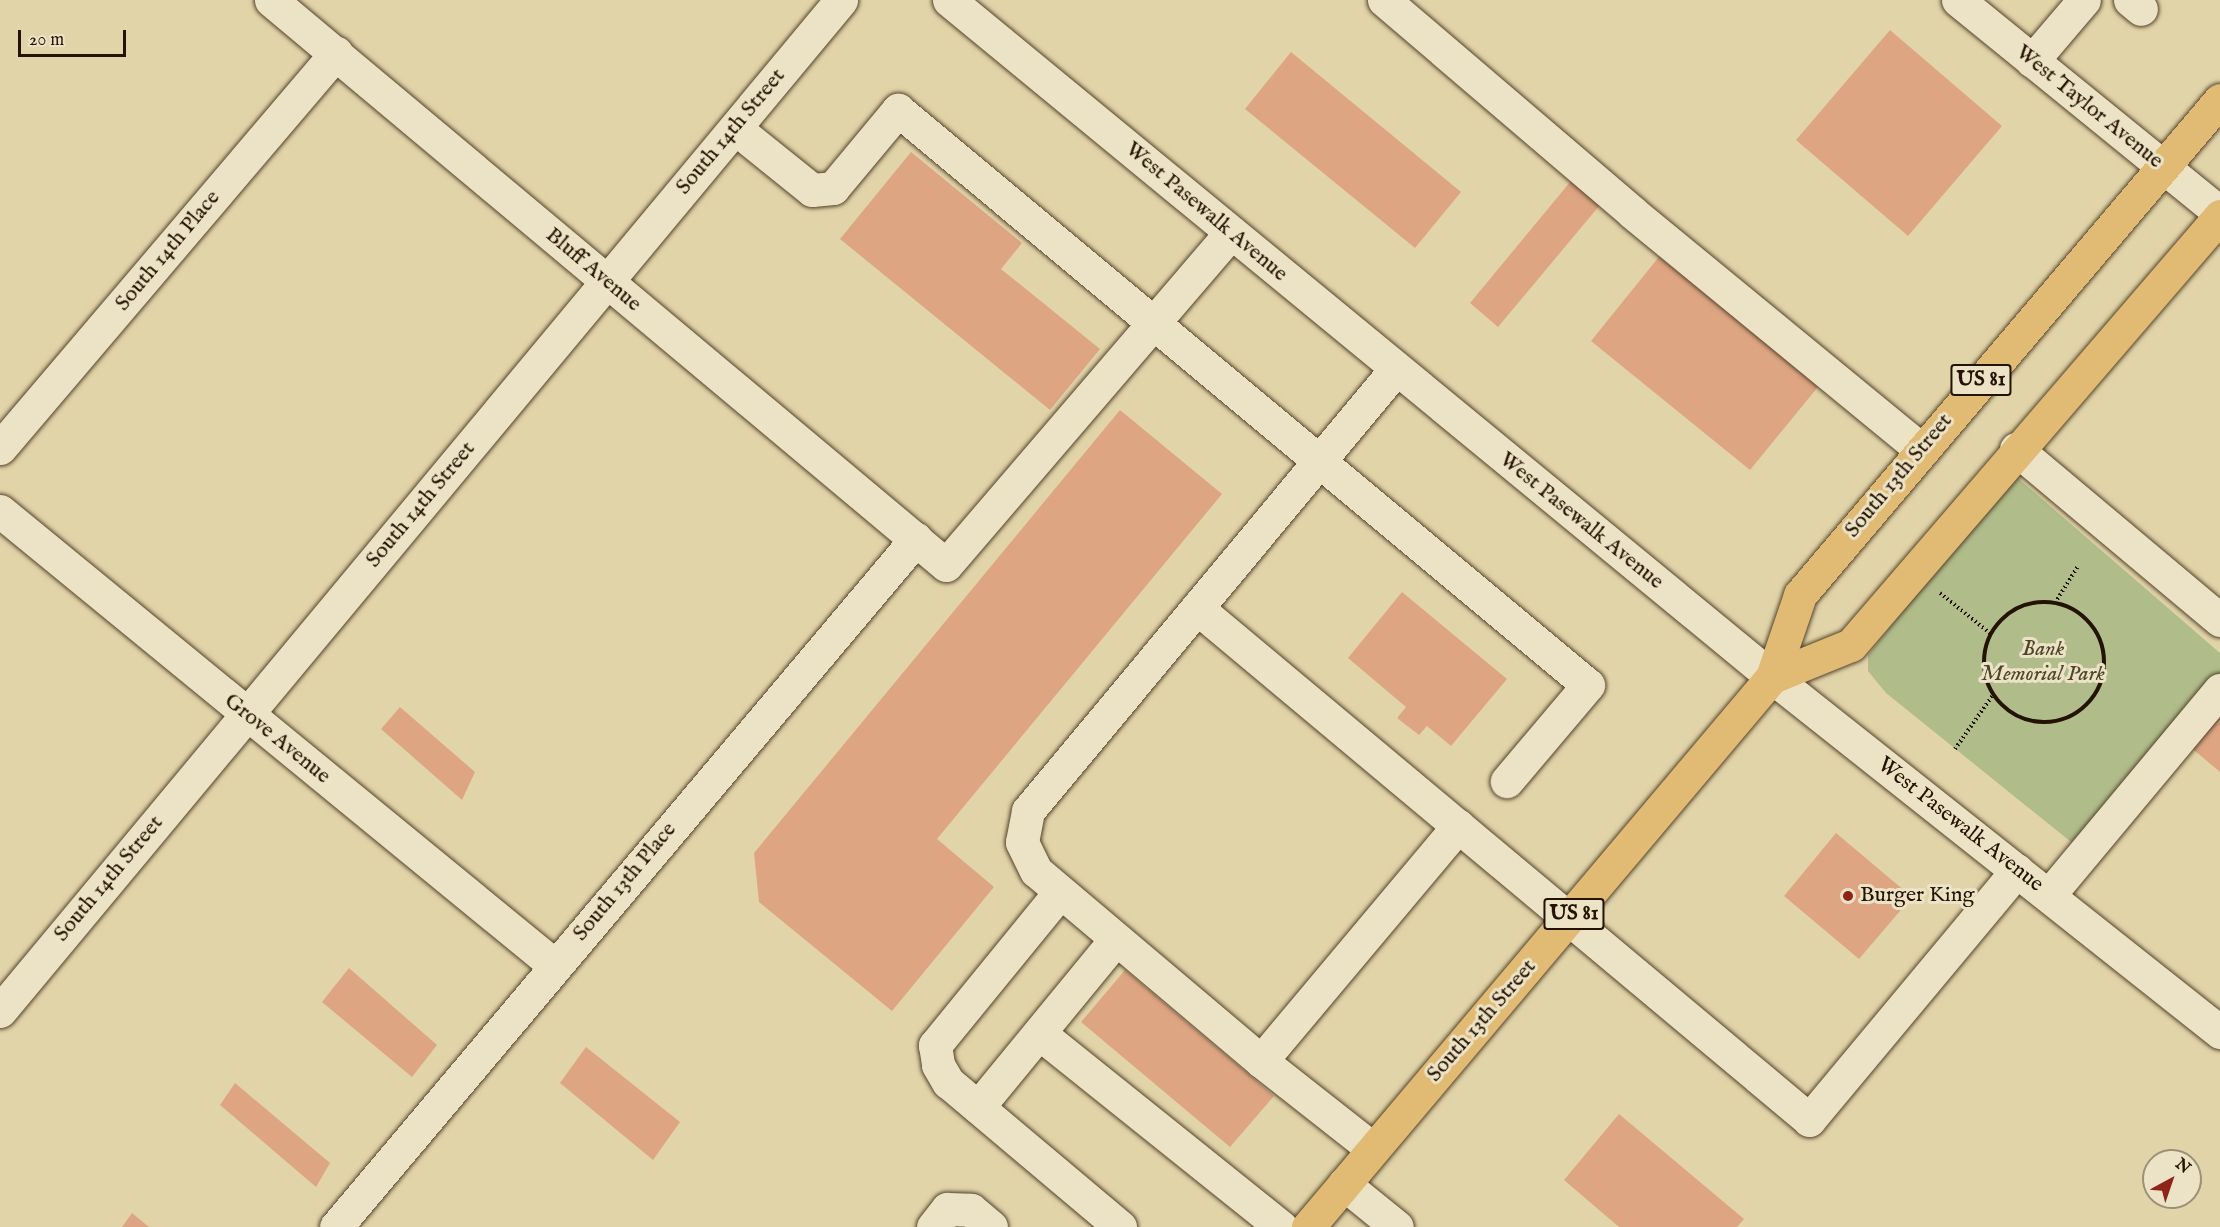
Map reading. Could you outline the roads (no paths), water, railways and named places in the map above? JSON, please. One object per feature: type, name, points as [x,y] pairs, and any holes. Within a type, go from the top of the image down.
[{"type":"highway","name":"South 13th Street","points":[[1308,1227],[1772,677],[1800,595],[1920,448],[2220,100]]},
{"type":"highway","name":"South 13th Street","points":[[1772,677],[1851,645],[2016,449],[2220,215]]},
{"type":"street","name":"Bluff Avenue","points":[[271,0],[946,565],[1153,324]]},
{"type":"street","name":"South 14th Street","points":[[0,1011],[841,0]]},
{"type":"street","name":"West Pasewalk Avenue","points":[[950,0],[1395,370],[1772,677],[2220,1032]]},
{"type":"street","points":[[1384,0],[1634,213],[1920,448]]},
{"type":"street","name":"West Taylor Avenue","points":[[1958,0],[2220,215]]},
{"type":"street","points":[[2032,61],[2084,0]]},
{"type":"street","name":"South 14th Place","points":[[0,448],[336,53]]},
{"type":"street","points":[[735,128],[812,190],[833,188],[898,110],[1588,685],[1507,781]]},
{"type":"street","points":[[1153,324],[1231,232]]},
{"type":"street","points":[[1373,1149],[1261,1060],[1036,872],[1022,842],[1028,811],[1395,370]]},
{"type":"street","points":[[2016,449],[2220,620]]},
{"type":"street","name":"Grove Avenue","points":[[0,511],[554,966]]},
{"type":"street","name":"South 13th Place","points":[[336,1227],[916,539]]},
{"type":"street","points":[[1197,608],[1458,826],[1571,917],[1809,1120],[2017,870]]},
{"type":"street","points":[[2049,895],[2220,690]]},
{"type":"street","points":[[1261,1060],[1458,826]]},
{"type":"street","points":[[1060,892],[935,1045],[938,1065],[948,1082],[1120,1227]]},
{"type":"street","points":[[978,1107],[1116,939]]},
{"type":"street","points":[[1039,1033],[1281,1227]]},
{"type":"street","points":[[1344,1184],[1396,1227]]},
{"type":"street","points":[[933,1227],[947,1209],[971,1210],[991,1227]]},
{"type":"place","name":"Burger King","points":[[1848,896]]},
{"type":"park label","name":"Bank Memorial Park","points":[[2043,662]]}]
